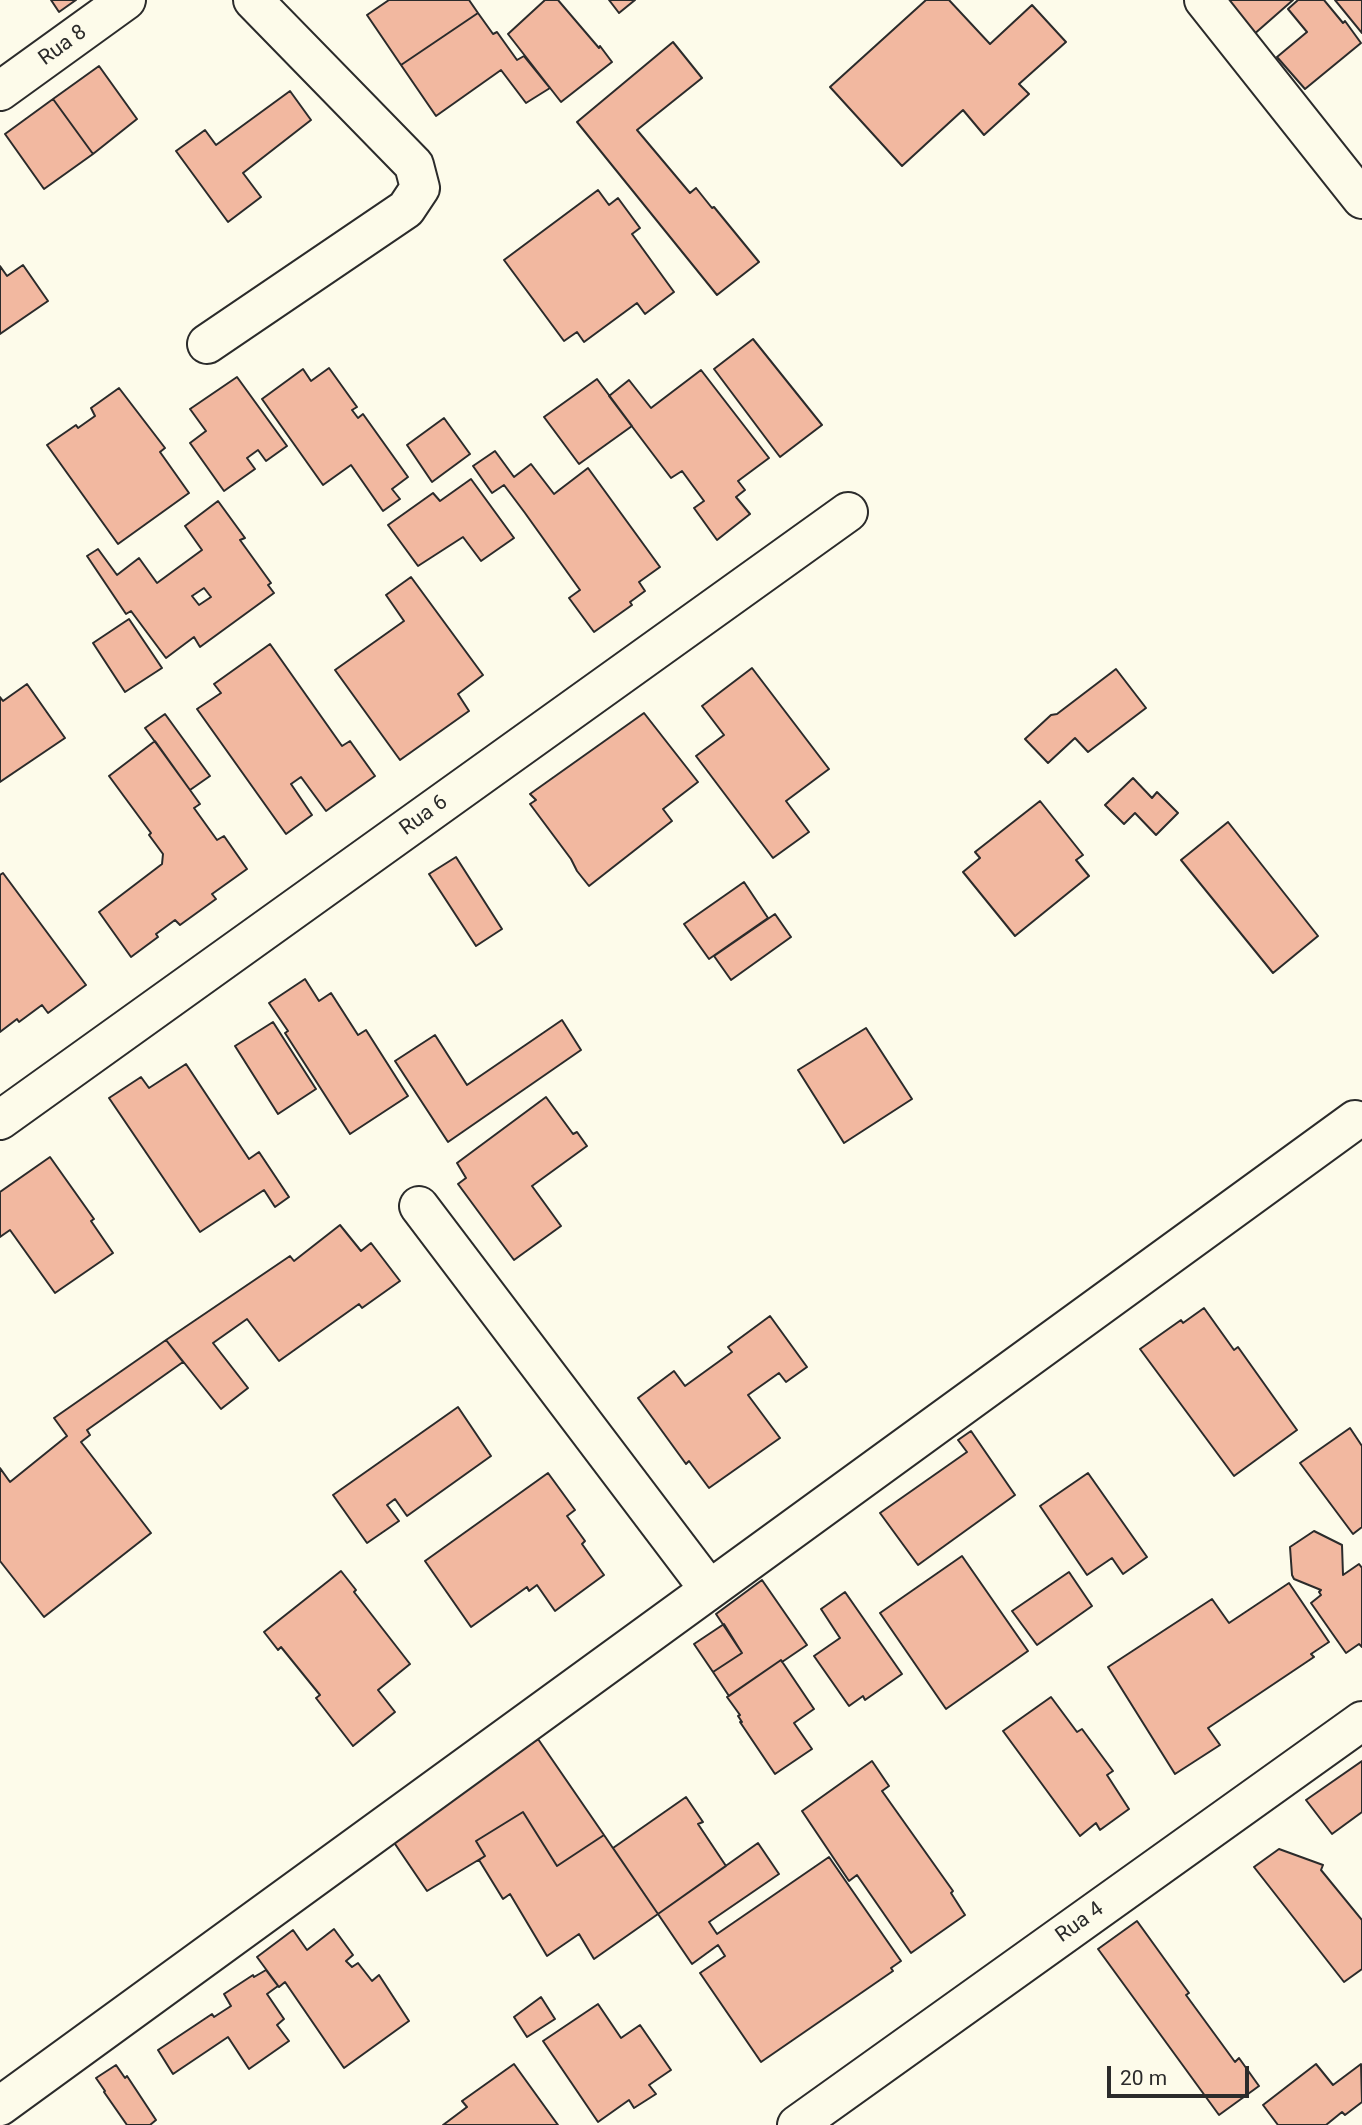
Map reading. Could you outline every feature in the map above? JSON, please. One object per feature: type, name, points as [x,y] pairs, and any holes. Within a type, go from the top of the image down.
[{"type":"street","name":"Rua 8","points":[[0,91],[127,0]]},
{"type":"street","points":[[207,344],[406,209],[420,188],[414,165],[253,0]]},
{"type":"street","points":[[1204,0],[1362,199]]},
{"type":"street","name":"Rua 6","points":[[0,1120],[848,512]]},
{"type":"street","points":[[0,2106],[1355,1120]]},
{"type":"street","points":[[419,1206],[709,1589]]},
{"type":"street","name":"Rua 4","points":[[797,2125],[1362,1721]]},
{"type":"building","points":[[51,0],[76,0],[59,12]]},
{"type":"building","points":[[389,0],[469,0],[478,13],[401,65],[367,15]]},
{"type":"building","points":[[545,0],[558,0],[612,62],[561,102],[508,34]]},
{"type":"building","points":[[609,0],[635,0],[619,13]]},
{"type":"building","points":[[926,0],[949,0],[990,44],[1032,5],[1066,42],[1019,84],[1029,94],[984,135],[963,110],[902,166],[830,87]]},
{"type":"building","points":[[1229,0],[1293,0],[1252,36],[1225,4]]},
{"type":"building","points":[[1298,0],[1324,0],[1343,23],[1345,21],[1361,43],[1305,89],[1277,57],[1307,32],[1288,9]]},
{"type":"building","points":[[1335,0],[1362,0],[1362,33]]},
{"type":"building","points":[[478,13],[493,34],[497,32],[517,60],[524,56],[550,88],[526,103],[501,70],[436,116],[401,65]]},
{"type":"building","points":[[673,42],[702,78],[637,130],[690,193],[696,188],[712,208],[714,207],[759,262],[717,295],[577,122]]},
{"type":"building","points":[[99,66],[137,119],[93,154],[53,99]]},
{"type":"building","points":[[290,91],[311,120],[243,173],[261,197],[228,222],[176,151],[205,130],[216,145]]},
{"type":"building","points":[[53,99],[93,154],[44,189],[5,134]]},
{"type":"building","points":[[598,190],[609,205],[618,198],[640,228],[632,234],[674,292],[645,314],[637,303],[584,342],[577,332],[564,341],[504,260]]},
{"type":"building","points":[[23,265],[48,301],[0,334],[0,266],[7,276]]},
{"type":"building","points":[[753,339],[822,425],[780,457],[714,369]]},
{"type":"building","points":[[329,368],[357,407],[352,410],[358,418],[363,414],[408,477],[392,489],[400,499],[383,511],[351,465],[323,485],[262,399],[303,369],[311,381]]},
{"type":"building","points":[[701,370],[769,458],[738,481],[745,490],[736,497],[750,514],[717,540],[694,508],[704,501],[682,471],[671,478],[609,396],[629,380],[651,408]]},
{"type":"building","points":[[237,377],[287,446],[266,461],[258,450],[247,458],[255,469],[224,491],[190,443],[206,431],[190,409]]},
{"type":"building","points":[[597,379],[632,426],[579,464],[544,417]]},
{"type":"building","points":[[119,388],[165,448],[160,452],[189,493],[118,544],[47,445],[76,425],[78,428],[95,416],[91,408]]},
{"type":"building","points":[[444,418],[470,454],[432,482],[407,445]]},
{"type":"building","points":[[495,451],[514,477],[531,464],[554,494],[588,468],[660,567],[639,582],[645,591],[630,602],[632,605],[594,632],[569,598],[580,590],[525,513],[504,485],[492,493],[473,466]]},
{"type":"building","points":[[471,479],[514,538],[481,561],[463,537],[418,566],[388,525],[433,493],[440,501]]},
{"type":"building","points":[[218,501],[245,538],[240,540],[271,583],[268,585],[274,593],[200,647],[194,637],[166,658],[131,611],[126,614],[87,556],[98,549],[117,575],[139,558],[157,583],[202,550],[185,526]],"holes":[[[204,588],[211,597],[199,605],[192,596]]]},
{"type":"building","points":[[411,577],[483,675],[458,694],[469,711],[400,760],[335,670],[404,621],[386,595]]},
{"type":"building","points":[[129,619],[162,668],[125,692],[93,643]]},
{"type":"building","points":[[270,644],[342,746],[350,741],[375,776],[326,811],[301,777],[291,784],[312,815],[286,834],[197,709],[221,693],[214,684]]},
{"type":"building","points":[[752,668],[829,769],[786,801],[809,832],[773,858],[696,756],[724,735],[702,706]]},
{"type":"building","points":[[1116,669],[1146,708],[1088,752],[1075,738],[1048,763],[1025,739],[1051,715],[1057,714]]},
{"type":"building","points":[[27,684],[65,738],[0,782],[0,697],[3,701]]},
{"type":"building","points":[[644,713],[698,782],[663,809],[672,821],[589,886],[530,804],[536,800],[530,794]]},
{"type":"building","points":[[165,714],[210,776],[190,790],[145,728]]},
{"type":"building","points":[[155,741],[200,804],[194,808],[217,840],[224,836],[247,869],[212,894],[216,899],[180,925],[175,920],[131,957],[99,912],[162,864],[163,854],[109,776]]},
{"type":"building","points":[[1133,778],[1152,798],[1157,792],[1178,813],[1156,835],[1135,813],[1124,824],[1105,805]]},
{"type":"building","points":[[1040,801],[1083,855],[1076,860],[1089,876],[1015,936],[963,872],[980,858],[975,852]]},
{"type":"building","points":[[1228,822],[1318,936],[1273,973],[1181,860]]},
{"type":"building","points":[[456,857],[502,929],[476,946],[429,874]]},
{"type":"building","points":[[3,873],[86,985],[48,1013],[42,1005],[0,1032],[0,875]]},
{"type":"building","points":[[744,882],[768,918],[709,959],[684,924]]},
{"type":"building","points":[[775,914],[791,937],[731,980],[714,956]]},
{"type":"building","points":[[305,979],[319,1001],[331,993],[358,1035],[366,1030],[408,1096],[350,1134],[285,1033],[288,1031],[269,1003]]},
{"type":"building","points":[[562,1020],[581,1050],[448,1142],[395,1061],[435,1035],[467,1085]]},
{"type":"building","points":[[273,1022],[316,1089],[278,1114],[235,1046]]},
{"type":"building","points":[[866,1028],[912,1099],[844,1143],[798,1070]]},
{"type":"building","points":[[186,1064],[249,1159],[259,1152],[289,1197],[275,1207],[264,1190],[200,1232],[109,1098],[141,1077],[149,1088]]},
{"type":"building","points":[[546,1097],[573,1134],[577,1132],[587,1146],[532,1186],[561,1226],[514,1260],[458,1184],[466,1178],[457,1163]]},
{"type":"building","points":[[50,1157],[94,1219],[91,1221],[113,1253],[55,1293],[10,1230],[0,1237],[0,1192]]},
{"type":"building","points":[[340,1225],[361,1251],[371,1243],[400,1281],[362,1308],[359,1304],[279,1361],[247,1319],[213,1343],[248,1388],[221,1409],[166,1340],[290,1256],[294,1261]]},
{"type":"building","points":[[1204,1308],[1234,1350],[1238,1347],[1297,1430],[1234,1476],[1140,1349],[1181,1320],[1183,1323]]},
{"type":"building","points":[[770,1316],[807,1367],[786,1382],[779,1373],[748,1395],[780,1438],[709,1488],[689,1461],[686,1464],[638,1398],[674,1371],[685,1386],[732,1352],[728,1347]]},
{"type":"building","points":[[166,1340],[183,1362],[87,1430],[90,1435],[81,1442],[151,1533],[44,1617],[0,1561],[0,1468],[10,1482],[67,1436],[54,1418]]},
{"type":"building","points":[[458,1407],[491,1456],[407,1516],[395,1499],[387,1505],[399,1521],[367,1543],[333,1495]]},
{"type":"building","points":[[1350,1428],[1362,1446],[1362,1527],[1353,1534],[1300,1463]]},
{"type":"building","points":[[971,1431],[1015,1495],[918,1565],[880,1513],[967,1452],[958,1440]]},
{"type":"building","points":[[548,1473],[575,1510],[567,1516],[585,1541],[582,1544],[604,1575],[555,1611],[537,1585],[529,1591],[527,1587],[471,1627],[425,1561]]},
{"type":"building","points":[[1088,1473],[1147,1557],[1123,1574],[1112,1558],[1087,1575],[1040,1506]]},
{"type":"building","points":[[1314,1531],[1342,1545],[1343,1575],[1359,1564],[1362,1568],[1362,1647],[1359,1644],[1346,1653],[1311,1603],[1321,1595],[1321,1590],[1294,1579],[1292,1575],[1290,1547]]},
{"type":"building","points":[[962,1556],[1028,1651],[946,1709],[880,1613]]},
{"type":"building","points":[[341,1571],[410,1664],[378,1690],[395,1712],[353,1746],[316,1698],[320,1695],[281,1647],[278,1650],[264,1632]]},
{"type":"building","points":[[1069,1572],[1092,1606],[1037,1645],[1012,1611]]},
{"type":"building","points":[[762,1580],[807,1645],[729,1696],[713,1672],[742,1653],[716,1614]]},
{"type":"building","points":[[1289,1583],[1329,1642],[1311,1654],[1314,1657],[1208,1728],[1220,1745],[1175,1774],[1108,1667],[1212,1599],[1229,1623]]},
{"type":"building","points":[[845,1592],[902,1674],[865,1700],[863,1696],[849,1706],[814,1656],[840,1638],[821,1609]]},
{"type":"building","points":[[724,1624],[742,1653],[713,1672],[694,1644]]},
{"type":"building","points":[[781,1660],[814,1709],[794,1723],[812,1749],[775,1774],[740,1722],[740,1715],[727,1697]]},
{"type":"building","points":[[1051,1697],[1077,1732],[1082,1729],[1113,1771],[1107,1775],[1129,1809],[1100,1830],[1096,1823],[1080,1836],[1003,1731]]},
{"type":"building","points":[[538,1739],[604,1835],[557,1866],[523,1812],[476,1841],[485,1856],[427,1891],[393,1841]]},
{"type":"building","points":[[872,1761],[889,1786],[882,1791],[953,1891],[951,1893],[965,1915],[911,1953],[857,1875],[849,1881],[802,1811]]},
{"type":"building","points":[[1362,1761],[1362,1812],[1332,1834],[1306,1800]]},
{"type":"building","points":[[686,1797],[703,1822],[698,1824],[726,1866],[658,1914],[613,1848]]},
{"type":"building","points":[[523,1812],[557,1866],[604,1835],[658,1914],[594,1959],[579,1934],[547,1956],[510,1894],[503,1899],[479,1860],[485,1856],[476,1841]]},
{"type":"building","points":[[758,1843],[779,1874],[709,1922],[717,1934],[829,1857],[901,1961],[891,1968],[893,1971],[761,2062],[700,1973],[725,1956],[718,1945],[692,1964],[658,1914]]},
{"type":"building","points":[[1279,1849],[1323,1865],[1321,1870],[1362,1920],[1362,1969],[1344,1982],[1254,1867]]},
{"type":"building","points":[[1137,1921],[1235,2062],[1239,2058],[1259,2086],[1219,2115],[1098,1949]]},
{"type":"building","points":[[334,1929],[353,1955],[346,1961],[352,1967],[358,1963],[372,1981],[379,1975],[409,2021],[344,2068],[285,1982],[279,1987],[257,1957],[293,1930],[307,1950]]},
{"type":"building","points":[[266,1970],[278,1986],[267,1994],[284,2019],[277,2025],[289,2041],[249,2069],[228,2037],[173,2074],[158,2050],[212,2014],[214,2017],[231,2006],[224,1994],[253,1975],[254,1977]]},
{"type":"building","points":[[541,1997],[555,2019],[527,2037],[514,2017]]},
{"type":"building","points":[[598,2004],[621,2038],[640,2025],[671,2070],[649,2085],[656,2094],[634,2108],[629,2100],[598,2122],[543,2041]]},
{"type":"building","points":[[514,2064],[558,2125],[443,2125],[467,2107],[462,2101]]},
{"type":"building","points":[[1316,2064],[1333,2085],[1361,2064],[1362,2102],[1345,2115],[1342,2112],[1326,2125],[1278,2125],[1263,2105]]},
{"type":"building","points":[[116,2065],[125,2078],[127,2076],[156,2120],[150,2125],[127,2125],[96,2078]]}]
